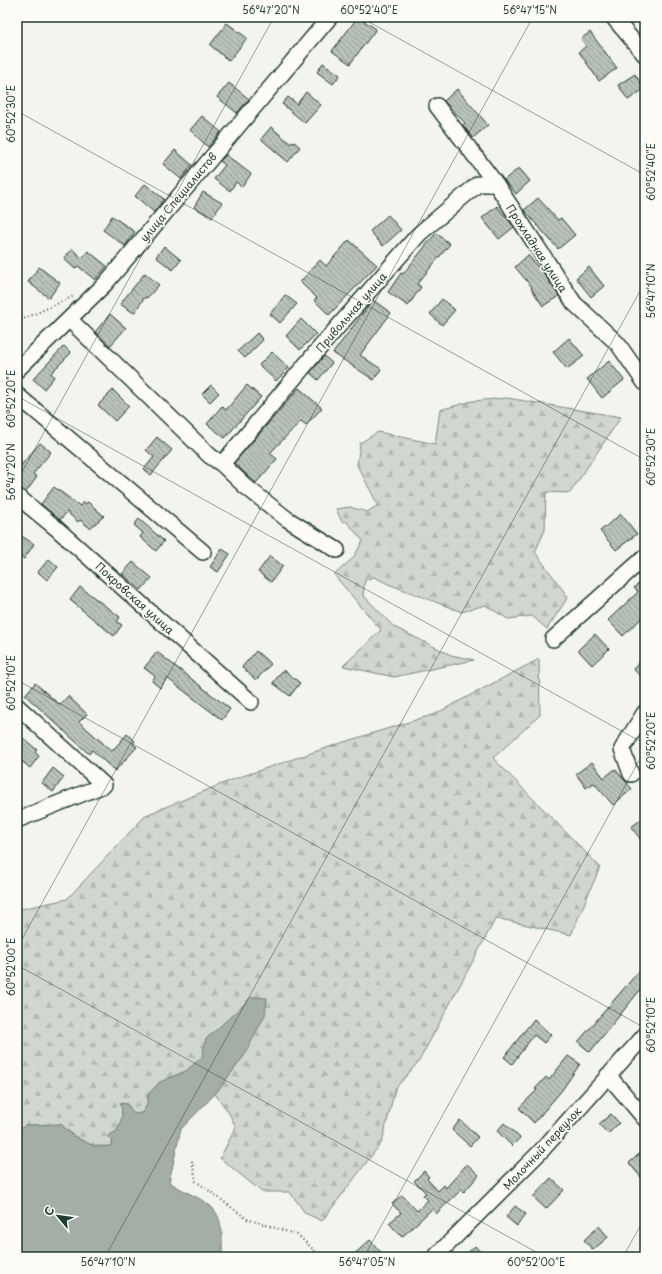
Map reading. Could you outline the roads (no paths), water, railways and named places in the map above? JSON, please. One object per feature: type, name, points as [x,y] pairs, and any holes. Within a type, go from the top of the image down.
[{"type":"street","name":"улица Специалистов","points":[[17,370],[70,320],[110,278],[330,17]]},
{"type":"street","points":[[613,17],[645,56]]},
{"type":"street","name":"Прохладная улица","points":[[437,106],[496,184],[574,303],[618,344],[645,383]]},
{"type":"street","name":"Привольная улица","points":[[222,464],[322,345],[419,234],[478,184],[496,184]]},
{"type":"street","points":[[70,320],[210,456],[222,464],[245,486],[287,520],[337,550]]},
{"type":"street","points":[[17,395],[202,552]]},
{"type":"street","name":"Покровская улица","points":[[17,496],[56,528],[251,702]]},
{"type":"street","points":[[553,639],[645,557]]},
{"type":"street","points":[[17,706],[104,785],[17,820]]},
{"type":"street","points":[[630,774],[622,749],[645,712]]},
{"type":"street","name":"Молочный переулок","points":[[435,1257],[541,1152],[645,1035]]},
{"type":"street","points":[[608,1075],[645,1119]]}]
